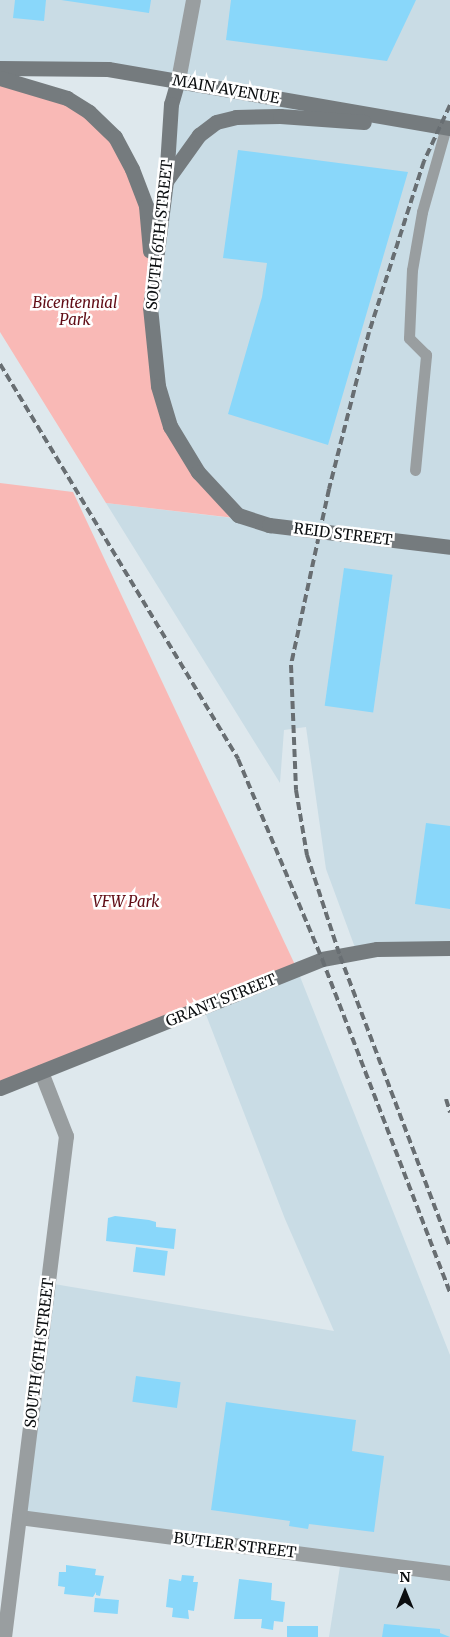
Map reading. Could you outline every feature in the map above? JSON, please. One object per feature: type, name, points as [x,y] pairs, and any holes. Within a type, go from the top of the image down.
[{"type":"main road","name":"MAIN AVENUE","points":[[0,68],[108,69],[445,127]]},
{"type":"main road","points":[[0,78],[67,98],[89,112],[115,137],[132,170],[146,206],[150,307]]},
{"type":"main road","name":"SOUTH 6TH STREET","points":[[178,80],[171,104],[166,181],[150,307],[158,386],[170,426],[198,472],[238,515]]},
{"type":"main road","points":[[166,181],[199,135],[216,122],[236,117],[280,116],[445,127]]},
{"type":"main road","name":"REID STREET","points":[[238,515],[269,526],[450,547]]},
{"type":"main road","name":"GRANT STREET","points":[[0,1088],[322,959],[377,949],[450,948]]},
{"type":"street","points":[[178,80],[193,0]]},
{"type":"street","name":"SOUTH 6TH STREET","points":[[4,1637],[5,1585],[19,1517],[66,1136],[41,1072]]},
{"type":"street","name":"BUTLER STREET","points":[[19,1517],[450,1573]]},
{"type":"lane","points":[[415,470],[426,355],[409,338],[412,270],[422,212],[445,127]]},
{"type":"shaded area","points":[[0,0],[450,0],[450,948],[357,953],[326,869],[306,727],[284,730],[280,783],[106,503],[249,520],[238,515],[170,426],[150,307],[178,80],[0,68]]},
{"type":"shaded area","points":[[297,969],[450,1355],[450,1637],[329,1637],[341,1560],[19,1517],[48,1283],[334,1331],[285,1219],[203,1007]]},
{"type":"green space","name":"Bicentennial Park","points":[[0,78],[67,98],[115,137],[146,206],[157,386],[198,472],[252,520],[106,503],[0,332]]},
{"type":"green space","name":"VFW Park","points":[[0,483],[73,492],[297,969],[0,1088]]},
{"type":"building","points":[[15,0],[46,0],[44,21],[13,18]]},
{"type":"building","points":[[61,0],[151,0],[149,13]]},
{"type":"building","points":[[231,0],[416,0],[387,61],[226,40]]},
{"type":"building","points":[[238,150],[408,172],[328,445],[228,414],[262,297],[267,263],[223,258]]},
{"type":"building","points":[[344,568],[393,575],[373,712],[325,706]]},
{"type":"building","points":[[426,823],[450,826],[450,909],[415,904]]},
{"type":"building","points":[[115,1216],[149,1220],[156,1222],[156,1227],[176,1229],[174,1249],[106,1241],[108,1218]]},
{"type":"building","points":[[136,1247],[168,1251],[165,1276],[133,1272]]},
{"type":"building","points":[[136,1376],[181,1382],[177,1408],[132,1402]]},
{"type":"building","points":[[226,1402],[356,1420],[352,1451],[384,1456],[374,1532],[309,1524],[308,1529],[289,1526],[290,1521],[211,1510]]},
{"type":"building","points":[[66,1565],[96,1569],[95,1575],[104,1576],[100,1596],[96,1595],[96,1592],[93,1597],[64,1594],[65,1587],[58,1586],[59,1572],[66,1572]]},
{"type":"building","points":[[182,1575],[194,1576],[193,1582],[198,1582],[194,1611],[188,1610],[189,1619],[172,1617],[173,1608],[166,1607],[169,1579],[181,1581]]},
{"type":"building","points":[[239,1579],[272,1583],[271,1600],[285,1602],[283,1622],[274,1621],[273,1630],[261,1628],[262,1619],[234,1619]]},
{"type":"building","points":[[95,1598],[119,1600],[118,1614],[94,1612]]},
{"type":"building","points":[[384,1624],[440,1629],[440,1633],[450,1637],[382,1637]]},
{"type":"building","points":[[287,1626],[318,1626],[318,1637],[287,1637]]},
{"type":"railway","points":[[450,105],[424,161],[369,332],[329,489],[291,665],[296,790],[307,855],[340,956],[450,1247]]},
{"type":"railway","points":[[0,364],[238,759],[322,959],[450,1292]]},
{"type":"railway","points":[[446,1099],[450,1112]]}]
